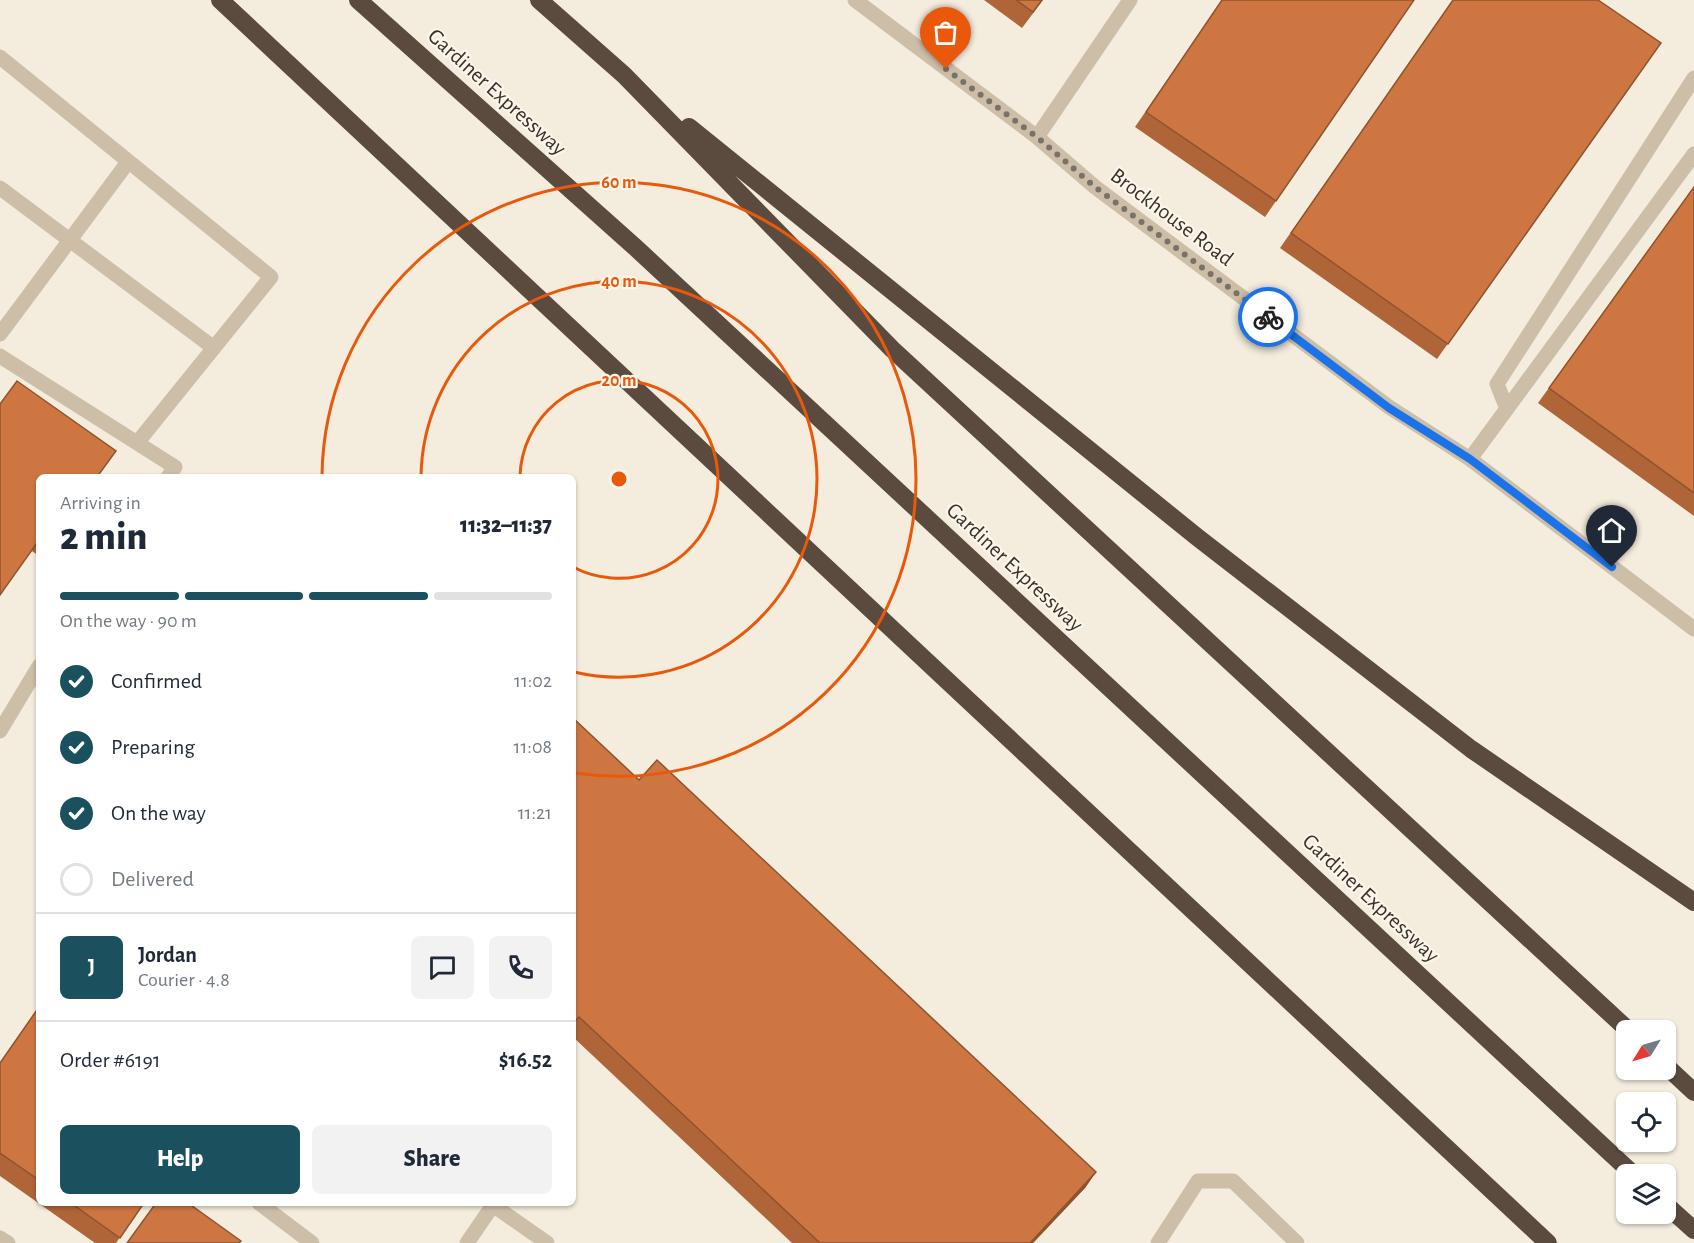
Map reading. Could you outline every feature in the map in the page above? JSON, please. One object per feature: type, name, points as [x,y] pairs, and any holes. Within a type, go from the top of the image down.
[{"type":"highway","points":[[219,0],[563,317],[713,461],[1548,1243]]},
{"type":"highway","name":"Gardiner Expressway","points":[[358,0],[636,248],[1622,1164]]},
{"type":"highway","points":[[539,0],[624,75],[1197,537],[1472,749],[1694,902]]},
{"type":"highway","points":[[624,75],[892,349],[1617,1020]]},
{"type":"highway","points":[[1676,1075],[1694,1092]]},
{"type":"highway","points":[[1676,1214],[1694,1230]]},
{"type":"street","name":"Brockhouse Road","points":[[855,0],[1037,137],[1095,187],[1389,408],[1470,459],[1694,629]]},
{"type":"street","points":[[1037,137],[1130,0]]},
{"type":"street","points":[[0,57],[271,277],[137,443]]},
{"type":"street","points":[[1507,409],[1497,384],[1694,78]]},
{"type":"street","points":[[1470,459],[1694,154]]},
{"type":"street","points":[[0,334],[128,162]]},
{"type":"street","points":[[0,188],[214,348]]},
{"type":"street","points":[[0,356],[175,467],[170,474]]},
{"type":"street","points":[[0,731],[36,671]]},
{"type":"street","points":[[1158,1243],[1198,1181],[1233,1181],[1297,1243]]},
{"type":"street","points":[[263,1206],[312,1243]]},
{"type":"street","points":[[467,1243],[492,1206]]},
{"type":"street","points":[[494,1206],[547,1243]]},
{"type":"street","points":[[0,1238],[8,1243]]},
{"type":"building","points":[[1016,0],[1042,0],[1033,12]]},
{"type":"building","points":[[1222,0],[1414,0],[1276,201],[1146,112]]},
{"type":"building","points":[[1453,0],[1598,0],[1661,43],[1448,344],[1291,233]]},
{"type":"building","points":[[1694,187],[1694,493],[1549,388]]},
{"type":"building","points":[[17,381],[116,451],[99,474],[36,474],[36,544],[0,595],[0,404]]},
{"type":"building","points":[[576,721],[639,780],[657,760],[1096,1172],[1030,1243],[820,1243],[579,1017],[576,1020]]},
{"type":"building","points":[[36,1011],[36,1178],[0,1153],[0,1063]]},
{"type":"building","points":[[75,1206],[142,1206],[120,1238]]},
{"type":"building","points":[[154,1206],[192,1206],[241,1241],[239,1243],[127,1243]]},
{"type":"way so far","points":[[946,69],[1037,137],[1095,187],[1268,317]]},
{"type":"route","points":[[1268,317],[1389,408],[1470,459],[1612,567]]}]
